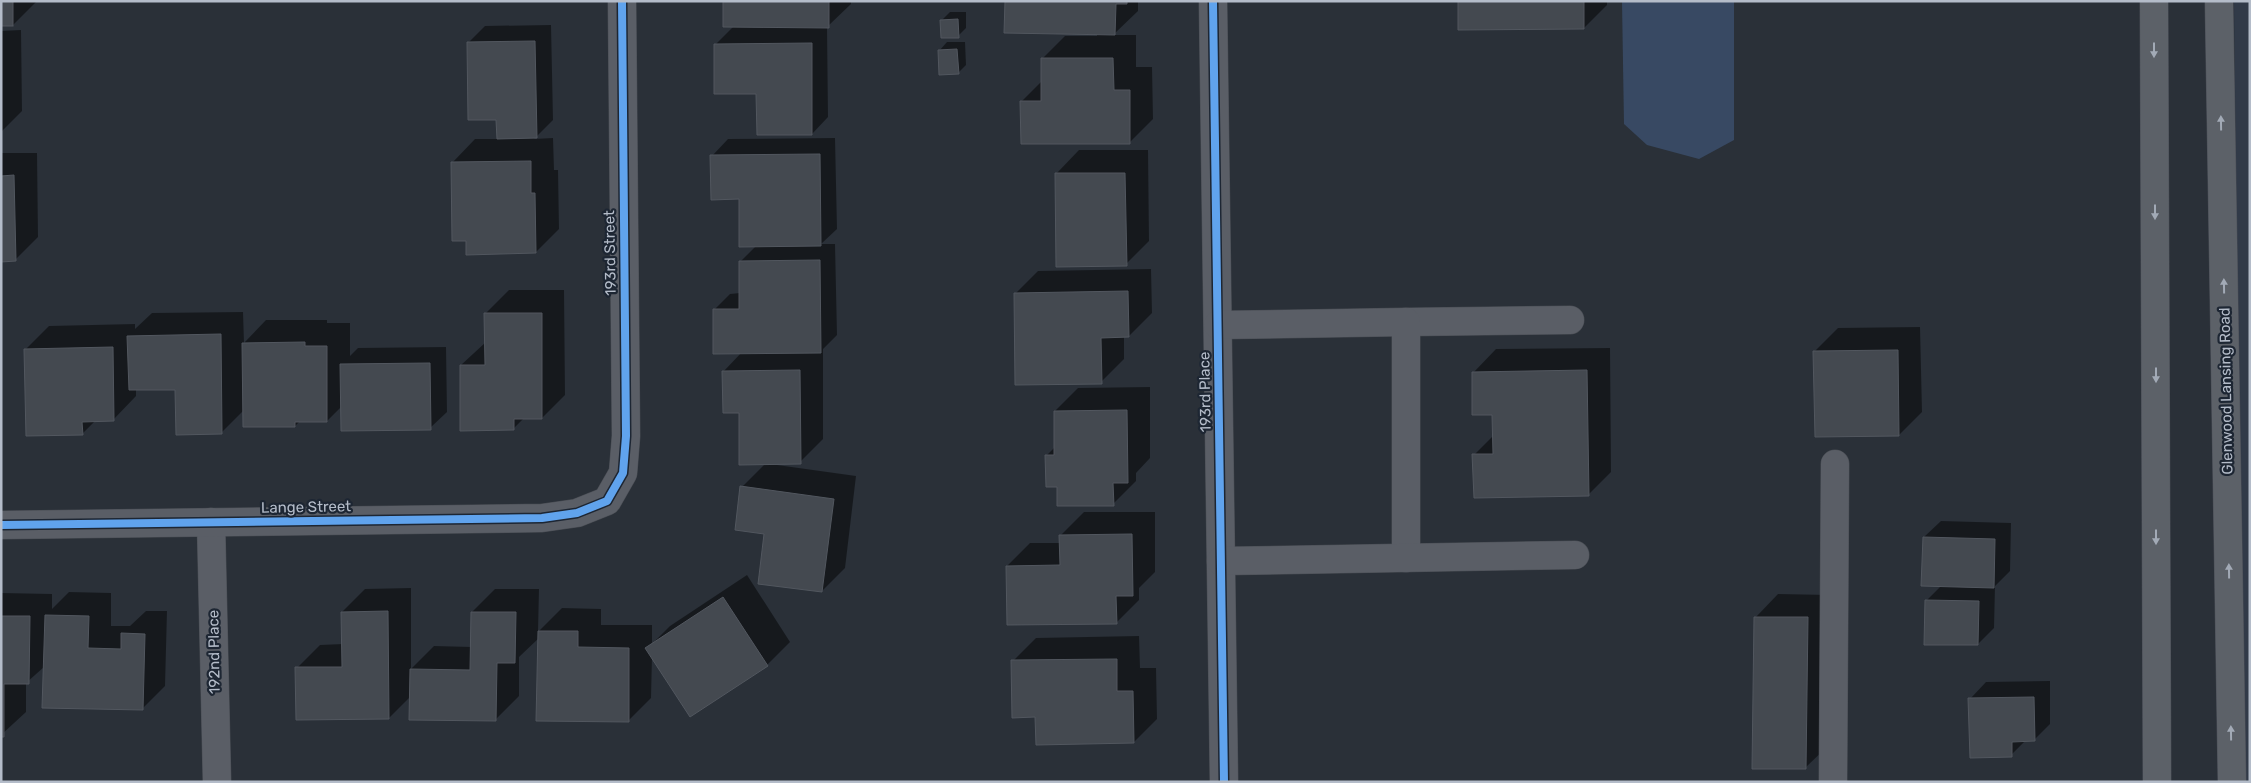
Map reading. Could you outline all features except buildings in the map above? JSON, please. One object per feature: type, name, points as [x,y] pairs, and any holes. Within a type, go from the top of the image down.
[{"type":"main road","points":[[2154,1],[2158,782]]},
{"type":"main road","name":"Glenwood Lansing Road","points":[[2219,1],[2232,782]]},
{"type":"street","name":"193rd Street","points":[[607,500],[623,473],[626,436],[622,1]]},
{"type":"street","name":"193rd Place","points":[[1213,1],[1224,782]]},
{"type":"street","points":[[1218,325],[1570,320]]},
{"type":"street","points":[[1406,322],[1406,558]]},
{"type":"street","points":[[1833,782],[1835,464]]},
{"type":"street","name":"Lange Street","points":[[1,525],[542,518],[577,513],[607,500]]},
{"type":"street","name":"192nd Place","points":[[211,522],[217,782]]},
{"type":"street","points":[[1221,561],[1576,555]]},
{"type":"shaded area","points":[[2234,1],[2250,1],[2250,782],[2243,782]]},
{"type":"water","points":[[1622,1],[1734,1],[1734,140],[1699,159],[1647,145],[1624,124]]},
{"type":"cycle path","points":[[1,525],[542,518],[577,513],[607,501],[623,473],[626,436],[622,1]]},
{"type":"cycle path","points":[[1213,1],[1224,782]]}]
